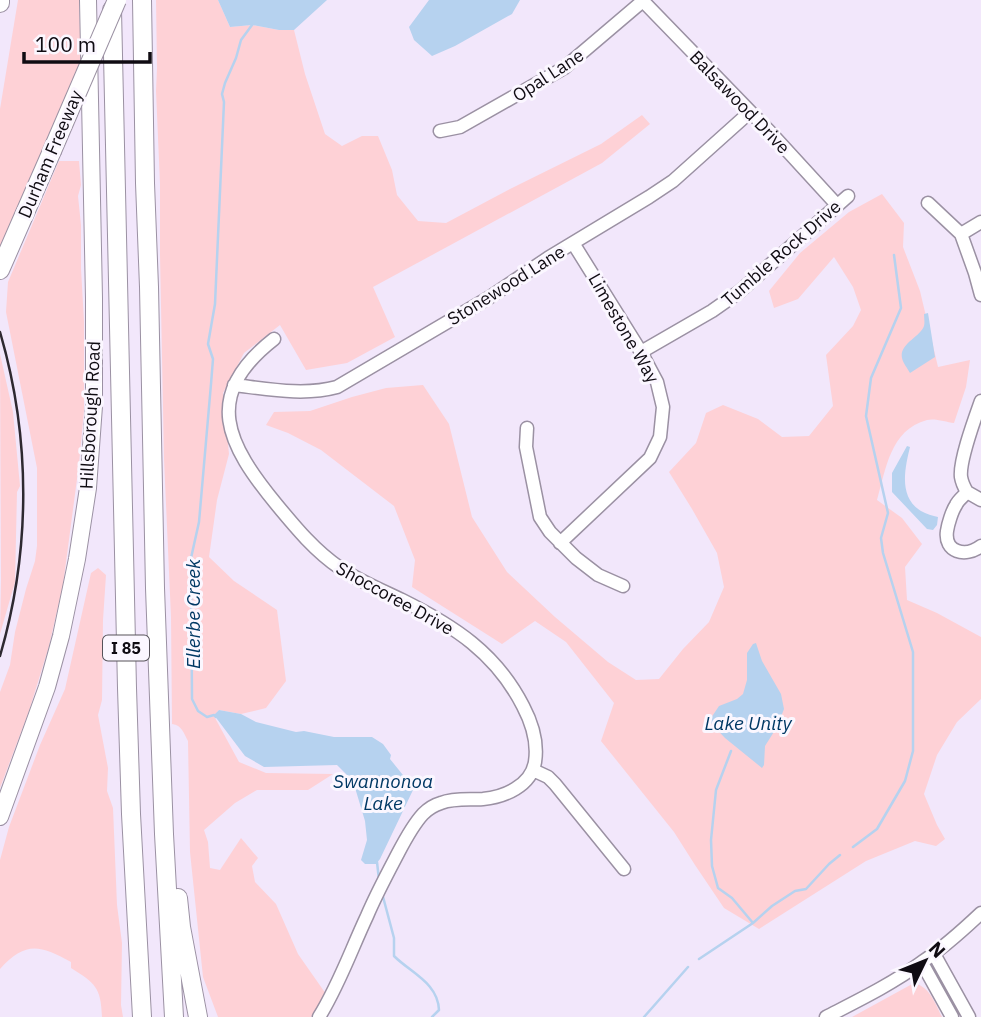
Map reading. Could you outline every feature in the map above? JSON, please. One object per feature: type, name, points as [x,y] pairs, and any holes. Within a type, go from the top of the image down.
[{"type":"highway","name":"Durham Freeway","points":[[2,266],[114,0]]},
{"type":"highway","name":"I 85","points":[[114,0],[127,688],[142,1017]]},
{"type":"highway","name":"I 85","points":[[142,0],[155,562],[164,834],[174,1017]]},
{"type":"highway","points":[[164,834],[175,859],[181,927],[198,1017]]},
{"type":"main road","name":"Hillsborough Road","points":[[0,817],[47,687],[61,636],[88,488],[94,406],[94,298],[88,0]]},
{"type":"street","name":"Balsawood Drive","points":[[643,0],[837,205]]},
{"type":"street","name":"Opal Lane","points":[[440,131],[460,127],[564,68],[643,0]]},
{"type":"street","name":"Stonewood Lane","points":[[234,386],[306,392],[337,387],[491,297],[649,197],[673,181],[750,112]]},
{"type":"street","name":"Tumble Rock Drive","points":[[641,352],[712,311],[738,292],[848,195]]},
{"type":"street","points":[[928,203],[961,234],[981,295]]},
{"type":"street","points":[[961,234],[981,222]]},
{"type":"street","name":"Limestone Way","points":[[560,543],[650,458],[660,437],[663,407],[657,382],[641,352],[573,243]]},
{"type":"street","name":"Shoccoree Drive","points":[[274,338],[260,349],[240,375],[228,406],[232,437],[242,457],[258,482],[299,532],[330,561],[354,577],[444,624],[493,661],[511,684],[529,718],[535,748],[533,770]]},
{"type":"street","points":[[981,401],[961,475],[962,485],[967,492],[981,500]]},
{"type":"street","points":[[527,428],[526,447],[540,517],[560,543],[598,575],[623,586]]},
{"type":"street","points":[[967,492],[956,505],[947,538],[950,545],[961,553],[971,553],[981,546]]},
{"type":"street","points":[[319,1017],[411,830],[431,807],[439,803],[501,795],[521,785],[533,770],[548,777],[555,784],[624,870]]},
{"type":"street","points":[[826,1017],[922,963],[981,913]]},
{"type":"street","points":[[934,954],[969,1017]]},
{"type":"street","points":[[922,963],[952,1017]]},
{"type":"shaded area","points":[[18,0],[79,0],[81,62],[0,247],[0,109]]},
{"type":"shaded area","points":[[156,0],[218,0],[230,27],[252,25],[294,30],[325,134],[342,146],[362,136],[378,136],[392,170],[397,195],[418,221],[446,223],[601,144],[642,115],[650,124],[602,163],[373,287],[395,337],[347,363],[306,370],[280,325],[244,353],[223,393],[229,454],[217,500],[209,557],[234,581],[277,610],[286,681],[266,708],[241,714],[219,710],[214,716],[239,762],[266,773],[333,774],[308,790],[257,790],[235,803],[204,830],[210,868],[220,870],[241,838],[258,858],[252,866],[255,882],[276,904],[298,954],[326,994],[311,1017],[218,1017],[203,977],[190,852],[188,741],[180,728],[172,724],[171,617],[164,459]]},
{"type":"shaded area","points":[[59,161],[79,161],[81,185],[78,196],[84,321],[84,410],[79,464],[63,585],[49,646],[29,711],[0,788],[0,692],[10,665],[15,632],[37,546],[37,468],[6,312],[8,282]]},
{"type":"shaded area","points":[[882,194],[904,223],[903,247],[920,291],[938,367],[970,360],[966,387],[954,423],[927,420],[905,432],[887,464],[877,500],[902,518],[922,544],[905,567],[907,600],[981,637],[981,699],[957,722],[937,755],[924,794],[945,839],[936,846],[915,841],[866,861],[759,929],[724,908],[674,832],[601,741],[614,703],[566,642],[535,621],[502,644],[412,587],[415,560],[394,506],[321,450],[266,425],[274,412],[310,411],[386,388],[423,385],[449,424],[472,517],[507,572],[608,662],[636,680],[659,679],[709,622],[724,587],[717,553],[669,472],[696,443],[706,413],[723,405],[758,419],[782,437],[809,436],[833,406],[826,355],[853,326],[861,310],[853,287],[834,257],[798,299],[774,308],[769,291],[800,253],[849,212]]},
{"type":"shaded area","points":[[0,354],[13,412],[20,486],[17,492],[15,582],[0,634],[1,580]]},
{"type":"shaded area","points":[[98,568],[106,575],[102,700],[98,715],[108,768],[107,791],[113,808],[117,905],[122,943],[123,1017],[102,1017],[98,992],[91,982],[71,968],[71,962],[50,952],[41,949],[25,950],[0,969],[0,860],[9,827],[40,745],[65,689],[91,573]]},
{"type":"shaded area","points":[[914,983],[928,992],[942,1017],[852,1017]]},
{"type":"water","points":[[218,0],[327,0],[294,30],[279,30],[252,25],[230,27]]},
{"type":"water","points":[[429,0],[520,0],[512,14],[432,56],[414,40],[409,27]]},
{"type":"water","points":[[928,313],[935,357],[910,373],[902,353],[922,330],[924,314]]},
{"type":"water","points":[[907,446],[910,447],[905,473],[906,490],[914,505],[923,512],[938,517],[933,530],[927,529],[892,492],[892,473]]},
{"type":"water","name":"Lake Unity","points":[[756,643],[762,661],[781,694],[784,709],[765,746],[762,768],[725,738],[709,721],[719,706],[743,694],[747,680],[747,653]]},
{"type":"water","name":"Swannonoa Lake","points":[[219,710],[241,714],[256,722],[296,732],[334,737],[372,737],[383,744],[391,755],[390,759],[413,790],[376,864],[365,864],[361,860],[367,840],[365,821],[353,781],[337,765],[264,767],[245,756],[214,715]]},
{"type":"waterway","name":"Ellerbe Creek","points":[[216,717],[207,717],[198,711],[192,699],[191,558],[199,522],[213,359],[208,344],[215,304],[224,102],[222,94],[241,40],[252,25]]},
{"type":"waterway","points":[[853,847],[877,829],[905,781],[913,751],[913,652],[883,553],[881,538],[888,513],[866,416],[871,378],[901,308],[894,255]]},
{"type":"waterway","points":[[731,751],[716,790],[711,840],[712,866],[718,888],[732,898],[753,923]]},
{"type":"waterway","points":[[699,959],[753,923],[772,906],[795,891],[806,889],[840,855]]},
{"type":"waterway","name":"Ellerbe Creek","points":[[377,862],[379,880]]},
{"type":"waterway","name":"Ellerbe Creek","points":[[382,893],[394,938],[394,956],[422,979],[434,993],[439,1010],[432,1017]]},
{"type":"waterway","points":[[644,1017],[688,967]]},
{"type":"railway","points":[[0,332],[17,412],[23,494],[17,576],[0,656]]}]
